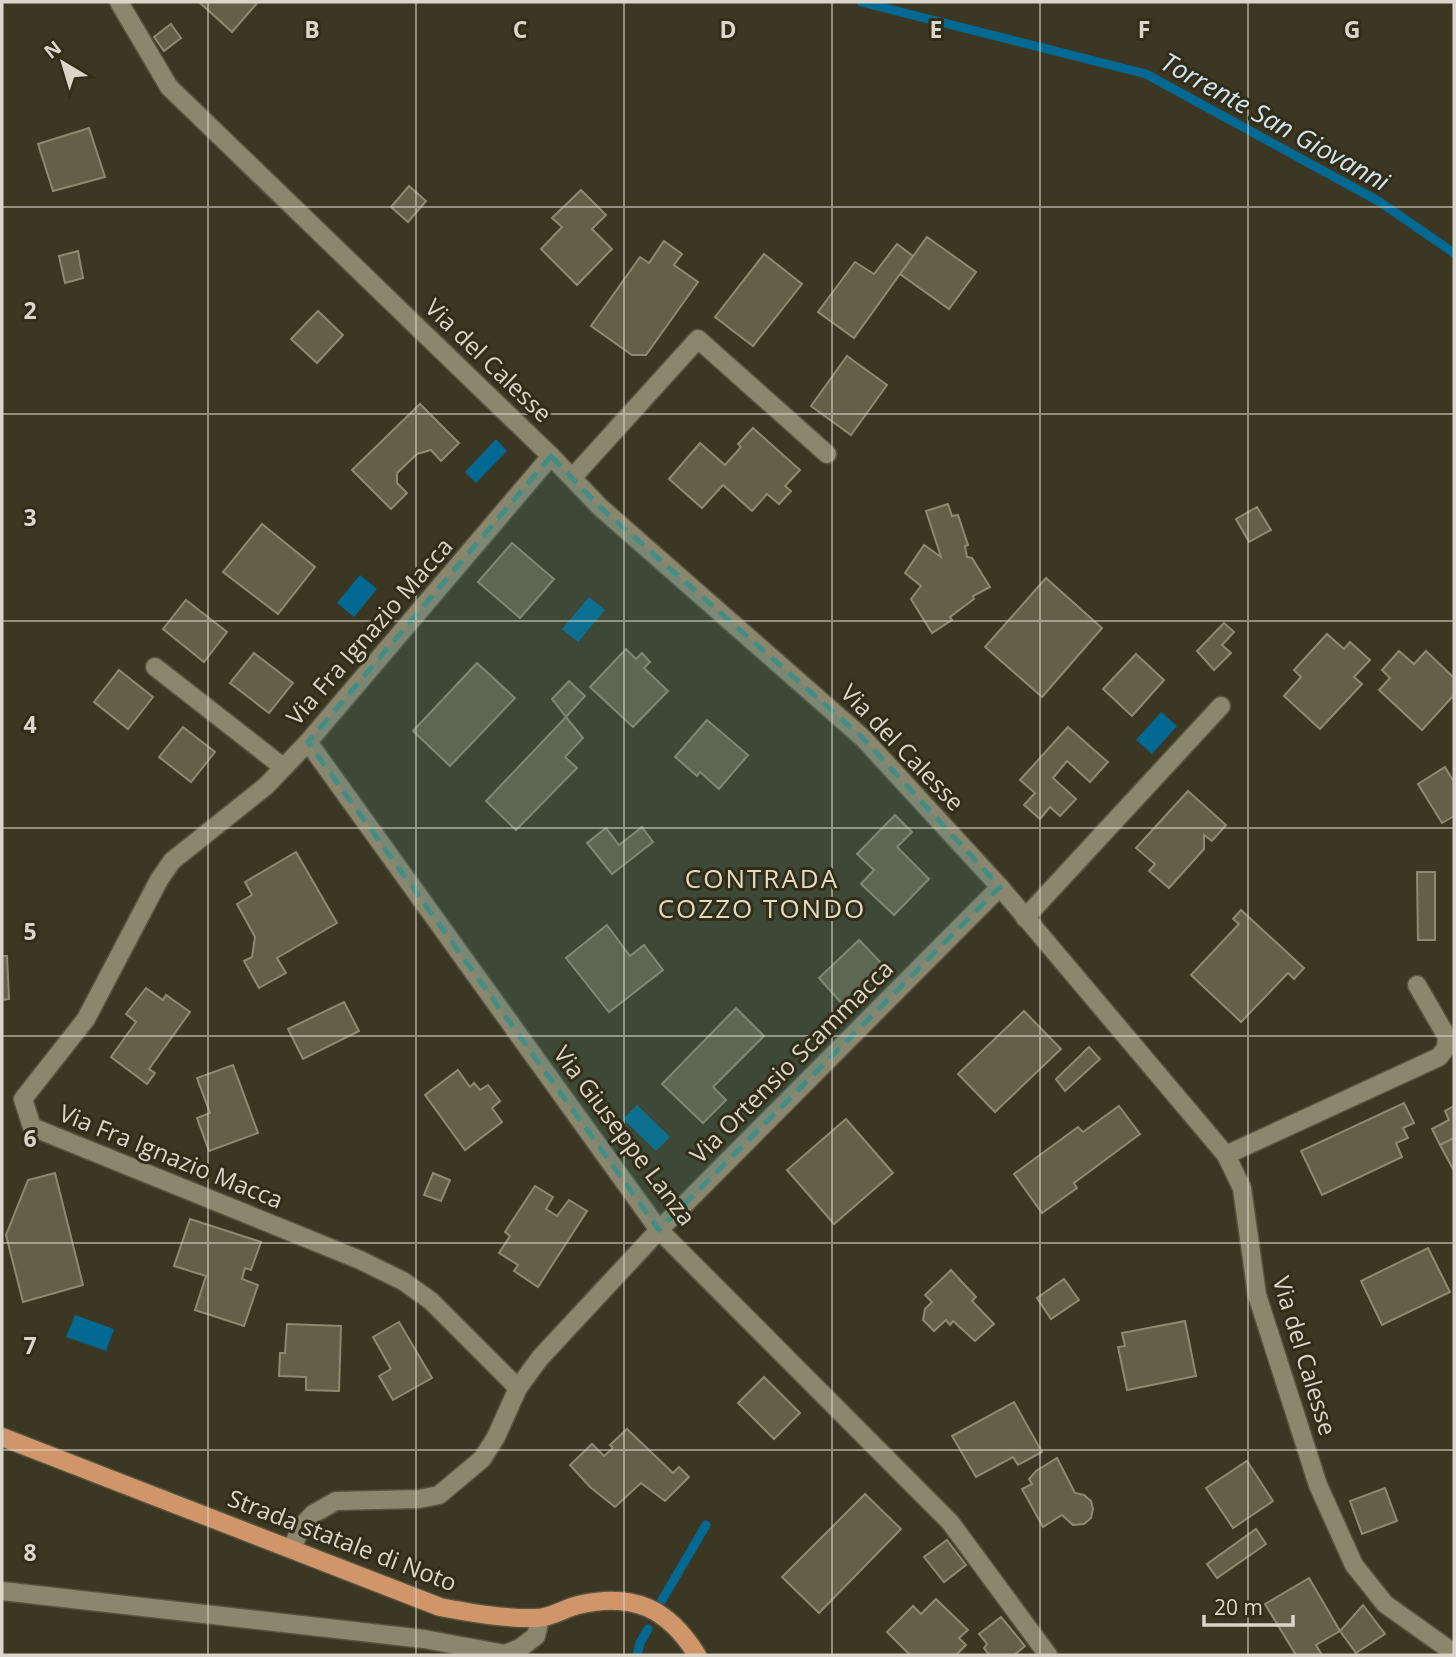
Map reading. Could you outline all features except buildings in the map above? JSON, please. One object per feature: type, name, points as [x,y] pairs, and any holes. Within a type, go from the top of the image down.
[{"type":"main road","name":"Strada statale di Noto","points":[[2,1437],[440,1607],[480,1615],[540,1619],[576,1605],[610,1599],[633,1601],[655,1609],[673,1624],[697,1655]]},
{"type":"street","name":"Via del Calesse","points":[[119,2],[169,87],[551,456],[600,507],[863,738],[1000,887],[1226,1155],[1242,1188],[1257,1295],[1318,1485],[1349,1553],[1368,1585],[1385,1604],[1454,1653]]},
{"type":"street","points":[[573,478],[698,340],[827,454]]},
{"type":"street","name":"Via Fra Ignazio Macca","points":[[518,1388],[431,1301],[403,1281],[360,1260],[32,1127],[23,1099],[86,1019],[159,880],[172,861],[266,786],[308,742],[551,456]]},
{"type":"street","points":[[155,667],[283,767]]},
{"type":"street","points":[[1025,918],[1221,706]]},
{"type":"street","name":"Via Giuseppe Lanza","points":[[308,742],[659,1230],[950,1522],[1048,1655]]},
{"type":"street","name":"Via Ortensio Scammacca","points":[[292,1549],[301,1527],[313,1514],[335,1501],[419,1499],[439,1495],[482,1459],[496,1437],[518,1388],[540,1358],[659,1230],[1000,887]]},
{"type":"street","points":[[1226,1155],[1439,1057],[1446,1048],[1447,1037],[1417,985]]},
{"type":"street","points":[[2,1591],[424,1639],[505,1654],[520,1648],[536,1636],[540,1619]]},
{"type":"highlighted area","points":[[551,456],[600,507],[863,738],[1000,887],[659,1230],[308,742]]},
{"type":"water","points":[[496,439],[507,451],[476,483],[465,472]]},
{"type":"water","points":[[360,575],[377,589],[354,617],[337,603]]},
{"type":"water","points":[[589,597],[605,610],[578,642],[562,629]]},
{"type":"water","points":[[1161,712],[1177,726],[1152,754],[1136,740]]},
{"type":"water","points":[[637,1105],[670,1137],[656,1151],[623,1119]]},
{"type":"water","points":[[75,1315],[114,1329],[106,1351],[66,1337]]},
{"type":"waterway","name":"Torrente San Giovanni","points":[[861,2],[1146,74],[1380,202],[1454,253]]},
{"type":"waterway","points":[[662,1600],[706,1525]]},
{"type":"waterway","points":[[637,1655],[648,1629]]},
{"type":"district","name":"CONTRADA COZZO TONDO","points":[[762,894]]}]
